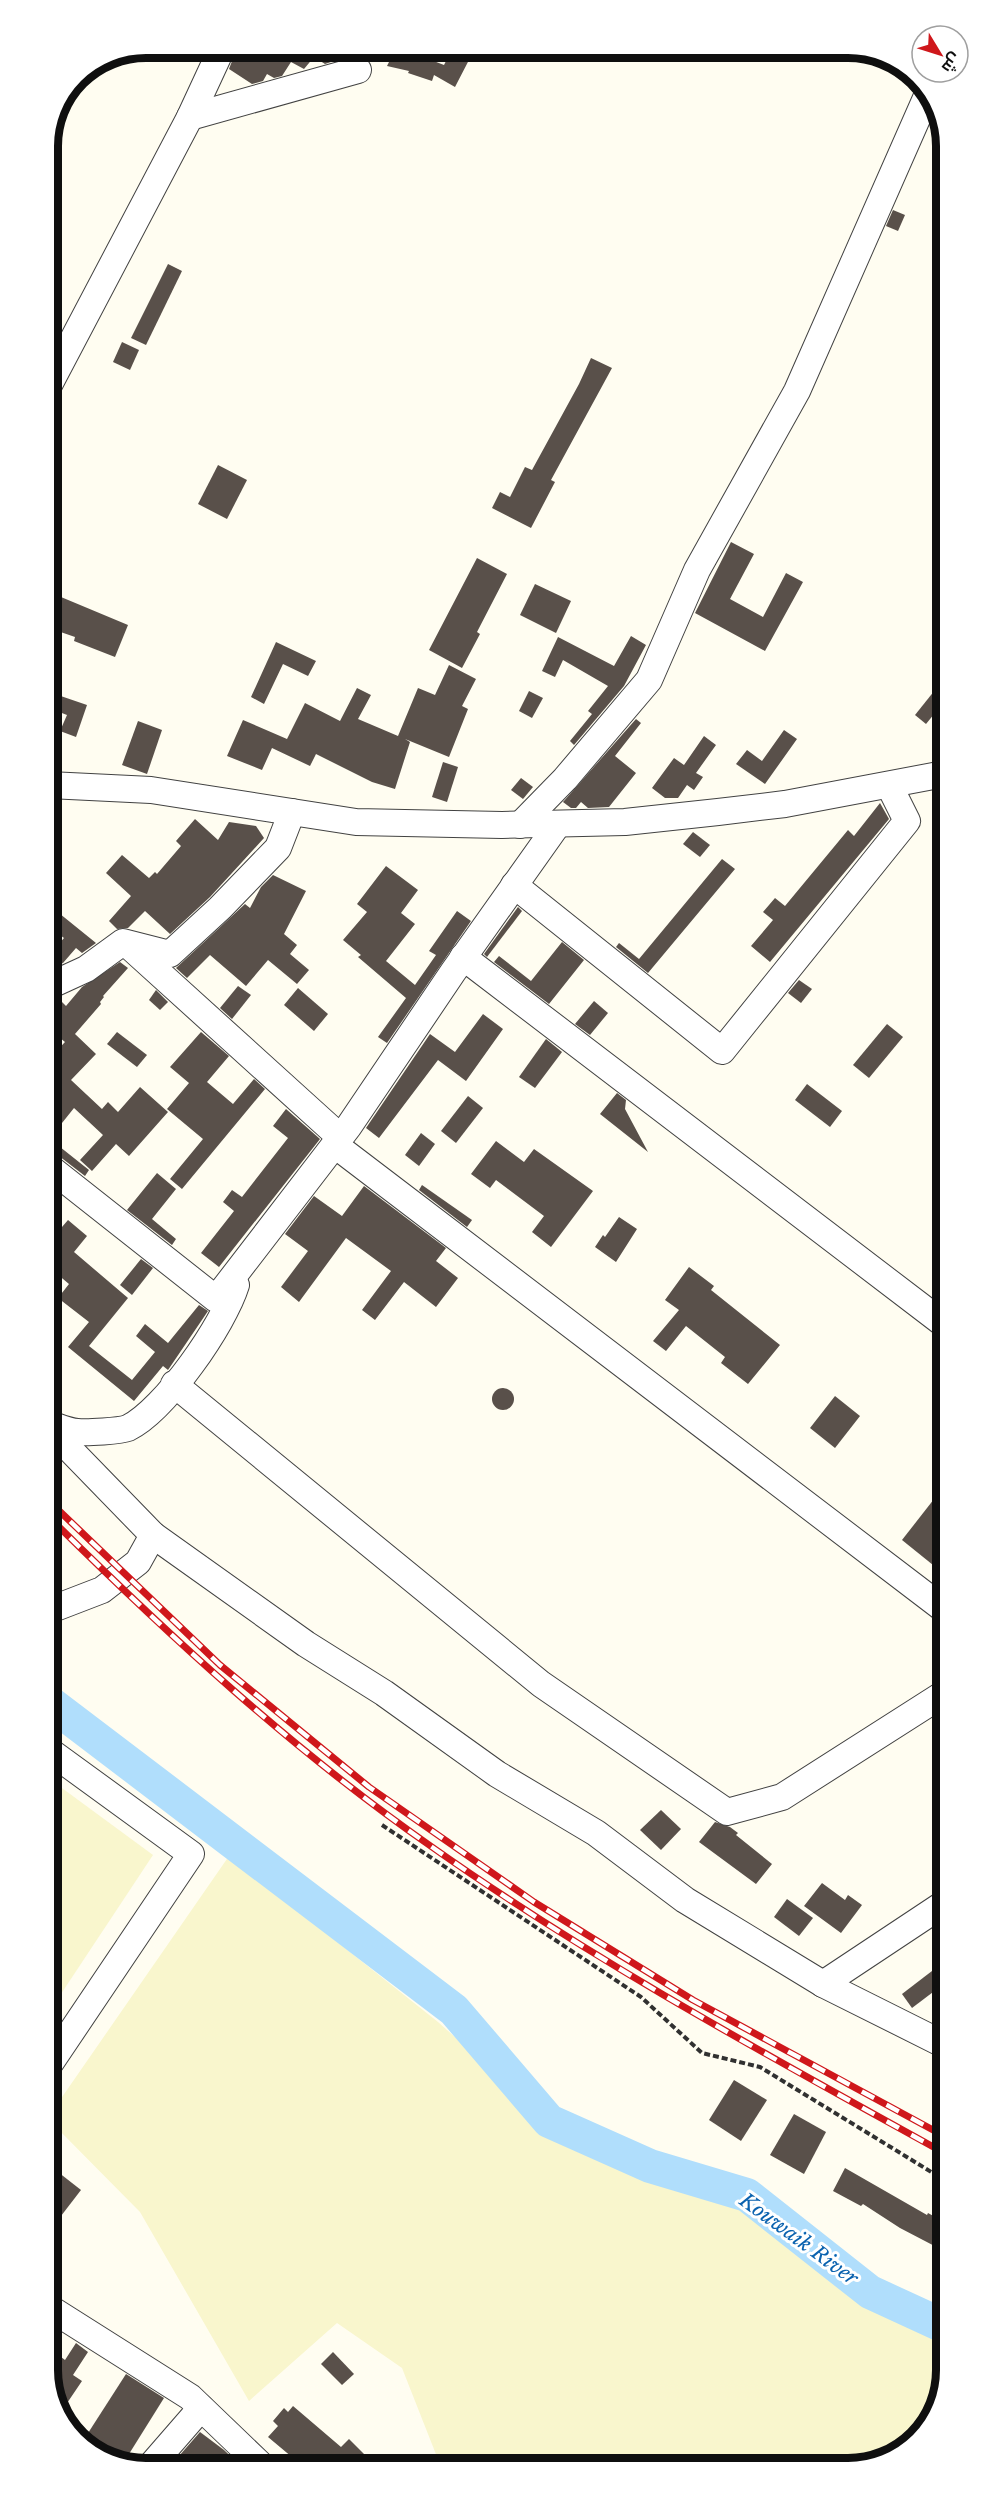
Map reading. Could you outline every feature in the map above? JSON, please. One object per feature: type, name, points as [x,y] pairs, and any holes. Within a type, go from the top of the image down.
[{"type":"street","points":[[59,366],[190,117],[217,58]]},
{"type":"street","points":[[190,117],[358,70]]},
{"type":"street","points":[[520,825],[565,779],[649,680],[698,570],[797,391],[924,103]]},
{"type":"street","points":[[59,785],[151,789],[356,822],[520,825],[626,822],[718,812],[785,804],[936,776]]},
{"type":"street","points":[[514,885],[722,1051],[907,821],[889,785]]},
{"type":"street","points":[[123,942],[170,954],[220,908],[278,848],[292,812]]},
{"type":"street","points":[[59,1175],[216,1299],[337,1141],[463,957],[558,824]]},
{"type":"street","points":[[59,982],[86,969],[123,942]]},
{"type":"street","points":[[123,942],[337,1141],[936,1603]]},
{"type":"street","points":[[463,957],[936,1318]]},
{"type":"street","points":[[58,1428],[76,1432],[127,1428],[156,1406],[197,1356],[230,1305],[242,1265]]},
{"type":"street","points":[[174,1384],[541,1684],[727,1812],[782,1797],[936,1699]]},
{"type":"street","points":[[58,1435],[153,1535],[306,1644],[384,1693],[497,1774],[596,1833],[685,1900],[823,1984],[936,2040]]},
{"type":"street","points":[[58,1607],[102,1590],[138,1562],[153,1535]]},
{"type":"street","points":[[58,1757],[191,1854],[58,2051]]},
{"type":"street","points":[[823,1984],[936,1909]]},
{"type":"street","points":[[58,2313],[190,2397],[254,2458]]},
{"type":"street","points":[[158,2458],[201,2408]]},
{"type":"path","points":[[382,1825],[641,1997],[702,2053],[760,2067],[936,2175]]},
{"type":"shaded area","points":[[58,1785],[153,1855],[58,1998]]},
{"type":"shaded area","points":[[229,1856],[438,2022],[549,2121],[650,2166],[747,2195],[870,2292],[936,2322],[936,2371],[931,2399],[921,2420],[910,2433],[887,2449],[859,2458],[437,2458],[402,2368],[337,2323],[249,2401],[140,2212],[58,2129],[58,2103]]},
{"type":"building","points":[[233,58],[313,58],[304,69],[291,62],[282,76],[274,78],[267,74],[263,81],[252,84],[229,69]]},
{"type":"building","points":[[316,58],[340,58],[340,59],[325,64]]},
{"type":"building","points":[[391,58],[427,58],[444,65],[447,58],[470,58],[455,87],[434,75],[432,81],[408,73],[409,71],[387,66]]},
{"type":"building","points":[[893,210],[905,215],[898,231],[886,226]]},
{"type":"building","points":[[168,264],[182,271],[146,345],[131,338]]},
{"type":"building","points":[[122,342],[139,350],[130,370],[113,362]]},
{"type":"building","points":[[591,358],[612,368],[551,480],[555,482],[531,528],[492,508],[500,492],[510,497],[525,467],[532,470]]},
{"type":"building","points":[[218,465],[247,480],[227,519],[198,504]]},
{"type":"building","points":[[731,542],[754,554],[730,599],[763,617],[786,573],[803,582],[765,651],[695,613]]},
{"type":"building","points":[[477,558],[507,574],[477,632],[480,634],[462,668],[429,650]]},
{"type":"building","points":[[535,584],[571,601],[556,633],[520,615]]},
{"type":"building","points":[[59,596],[128,625],[115,657],[74,641],[75,637],[59,631]]},
{"type":"building","points":[[631,636],[646,645],[624,686],[574,745],[570,741],[592,714],[588,711],[608,686],[563,660],[555,677],[542,671],[558,637],[614,666]]},
{"type":"building","points":[[276,642],[316,661],[308,676],[283,664],[264,704],[251,697]]},
{"type":"building","points":[[449,665],[476,679],[462,706],[468,709],[449,757],[405,739],[410,742],[395,789],[372,782],[316,754],[310,766],[272,748],[262,770],[227,756],[243,720],[287,739],[305,703],[340,721],[357,688],[371,695],[358,719],[398,736],[418,688],[435,695]]},
{"type":"building","points":[[936,689],[936,712],[926,724],[915,715]]},
{"type":"building","points":[[529,691],[543,698],[532,718],[519,711]]},
{"type":"building","points":[[59,695],[87,705],[76,737],[60,731],[67,715],[59,712]]},
{"type":"building","points":[[636,719],[641,723],[615,756],[636,773],[609,807],[588,808],[581,802],[576,808],[571,808],[563,802]]},
{"type":"building","points":[[138,721],[162,730],[147,774],[122,765]]},
{"type":"building","points":[[784,730],[797,739],[765,784],[736,764],[747,750],[762,761]]},
{"type":"building","points":[[704,736],[716,745],[696,773],[703,777],[694,790],[687,785],[678,798],[665,798],[652,788],[674,758],[684,765]]},
{"type":"building","points":[[443,762],[458,767],[447,802],[432,797]]},
{"type":"building","points":[[521,778],[533,787],[523,799],[511,790]]},
{"type":"building","points":[[880,803],[889,819],[770,962],[751,946],[773,920],[763,912],[775,898],[785,906],[848,830],[854,836]]},
{"type":"building","points":[[195,819],[218,840],[229,822],[256,826],[264,838],[210,897],[170,934],[145,911],[128,928],[117,929],[109,921],[131,896],[106,873],[122,855],[149,878],[155,872],[157,874],[181,846],[176,841]]},
{"type":"building","points":[[693,832],[710,845],[700,857],[683,844]]},
{"type":"building","points":[[722,859],[735,869],[648,973],[616,947],[619,943],[639,959]]},
{"type":"building","points":[[386,866],[418,890],[401,913],[415,924],[386,961],[415,985],[436,955],[429,951],[457,911],[471,921],[387,1043],[378,1037],[406,998],[358,957],[361,955],[343,940],[367,912],[357,904]]},
{"type":"building","points":[[273,875],[306,891],[284,934],[297,945],[290,954],[309,970],[297,984],[268,960],[246,986],[210,955],[187,978],[176,968],[245,904],[250,908],[261,887]]},
{"type":"building","points":[[518,907],[522,911],[487,957],[484,954]]},
{"type":"building","points":[[59,913],[96,943],[82,953],[76,948],[59,965],[59,944],[64,938],[59,934]]},
{"type":"building","points":[[562,942],[584,960],[549,1004],[494,962],[499,956],[531,981]]},
{"type":"building","points":[[120,962],[128,968],[103,996],[101,1004],[75,1034],[96,1054],[71,1080],[102,1109],[108,1102],[118,1112],[140,1087],[168,1112],[129,1156],[116,1144],[92,1171],[80,1160],[103,1135],[74,1108],[59,1127],[59,1049],[65,1042],[59,1037],[59,999],[66,1006],[82,987]]},
{"type":"building","points":[[799,980],[812,989],[801,1003],[788,993]]},
{"type":"building","points":[[238,986],[251,995],[232,1019],[220,1008]]},
{"type":"building","points":[[298,988],[328,1014],[314,1031],[284,1005]]},
{"type":"building","points":[[156,990],[168,1002],[160,1010],[149,1000]]},
{"type":"building","points":[[594,1001],[608,1013],[590,1035],[575,1024]]},
{"type":"building","points":[[483,1014],[503,1029],[466,1081],[438,1060],[379,1138],[366,1128],[430,1034],[455,1052]]},
{"type":"building","points":[[887,1024],[903,1037],[869,1078],[853,1065]]},
{"type":"building","points":[[117,1032],[147,1055],[137,1067],[107,1044]]},
{"type":"building","points":[[201,1032],[229,1056],[207,1082],[233,1104],[254,1079],[265,1089],[182,1189],[170,1179],[203,1139],[167,1109],[189,1083],[170,1067]]},
{"type":"building","points":[[546,1039],[562,1052],[535,1088],[519,1077]]},
{"type":"building","points":[[807,1084],[842,1111],[830,1127],[795,1100]]},
{"type":"building","points":[[617,1093],[626,1100],[625,1109],[648,1152],[600,1114]]},
{"type":"building","points":[[468,1096],[483,1108],[456,1143],[441,1131]]},
{"type":"building","points":[[286,1109],[320,1139],[219,1267],[201,1253],[234,1211],[223,1202],[232,1190],[242,1197],[288,1138],[273,1126]]},
{"type":"building","points":[[421,1133],[435,1144],[419,1166],[405,1155]]},
{"type":"building","points":[[496,1141],[524,1162],[534,1149],[593,1191],[551,1247],[532,1232],[544,1216],[496,1180],[490,1188],[471,1174]]},
{"type":"building","points":[[59,1146],[89,1170],[85,1176],[59,1156]]},
{"type":"building","points":[[157,1173],[176,1189],[152,1219],[176,1239],[172,1245],[127,1210]]},
{"type":"building","points":[[422,1185],[472,1220],[467,1227],[419,1190]]},
{"type":"building","points":[[364,1186],[446,1248],[436,1261],[458,1278],[436,1307],[404,1282],[375,1320],[362,1310],[391,1271],[346,1238],[299,1302],[281,1287],[308,1251],[285,1234],[314,1196],[342,1216]]},
{"type":"building","points":[[619,1217],[637,1229],[616,1262],[595,1247]]},
{"type":"building","points":[[68,1220],[87,1236],[74,1252],[128,1298],[89,1346],[132,1380],[155,1352],[136,1336],[145,1324],[168,1343],[199,1305],[208,1311],[168,1370],[163,1366],[134,1401],[68,1347],[89,1322],[58,1298],[69,1284],[58,1275],[59,1231]]},
{"type":"building","points":[[141,1259],[153,1268],[132,1295],[120,1285]]},
{"type":"building","points":[[689,1267],[714,1286],[711,1290],[780,1345],[748,1384],[721,1363],[725,1357],[686,1326],[666,1351],[653,1341],[679,1310],[665,1300]]},
{"type":"building","points":[[503,1388],[513,1395],[514,1399],[507,1409],[503,1410],[493,1403],[492,1399],[499,1389]]},
{"type":"building","points":[[835,1396],[860,1416],[835,1448],[810,1428]]},
{"type":"building","points":[[936,1497],[936,1562],[933,1565],[902,1540]]},
{"type":"building","points":[[661,1810],[681,1829],[661,1850],[640,1830]]},
{"type":"building","points":[[715,1822],[730,1827],[738,1833],[736,1835],[772,1864],[756,1884],[699,1842]]},
{"type":"building","points":[[822,1883],[845,1900],[848,1895],[862,1905],[841,1933],[804,1906]]},
{"type":"building","points":[[787,1899],[813,1918],[799,1936],[774,1917]]},
{"type":"building","points":[[936,1968],[936,1990],[912,2008],[902,1994]]},
{"type":"building","points":[[734,2080],[767,2100],[741,2141],[709,2120]]},
{"type":"building","points":[[794,2114],[826,2132],[804,2174],[770,2155]]},
{"type":"building","points":[[845,2168],[927,2215],[928,2213],[936,2217],[936,2247],[900,2228],[863,2204],[861,2206],[833,2191]]},
{"type":"building","points":[[58,2172],[81,2190],[58,2220]]},
{"type":"building","points":[[76,2343],[88,2352],[73,2375],[82,2381],[66,2405],[60,2388],[58,2355],[65,2360]]},
{"type":"building","points":[[333,2352],[354,2374],[342,2385],[321,2364]]},
{"type":"building","points":[[126,2374],[164,2398],[127,2457],[107,2449],[87,2435]]},
{"type":"building","points":[[293,2406],[341,2447],[349,2439],[368,2458],[293,2458],[268,2437],[278,2426],[273,2421],[284,2408],[288,2412]]},
{"type":"building","points":[[200,2432],[232,2458],[177,2458]]},
{"type":"waterway","name":"Kouwaik River","points":[[58,1709],[454,2010],[549,2121],[650,2166],[747,2195],[870,2292],[936,2322]]},
{"type":"railway","points":[[58,1510],[220,1665],[369,1787],[534,1902],[693,2000],[936,2132]]},
{"type":"railway","points":[[58,1526],[140,1606],[234,1691],[331,1772],[432,1847],[556,1930],[620,1969],[749,2045],[936,2148]]}]
